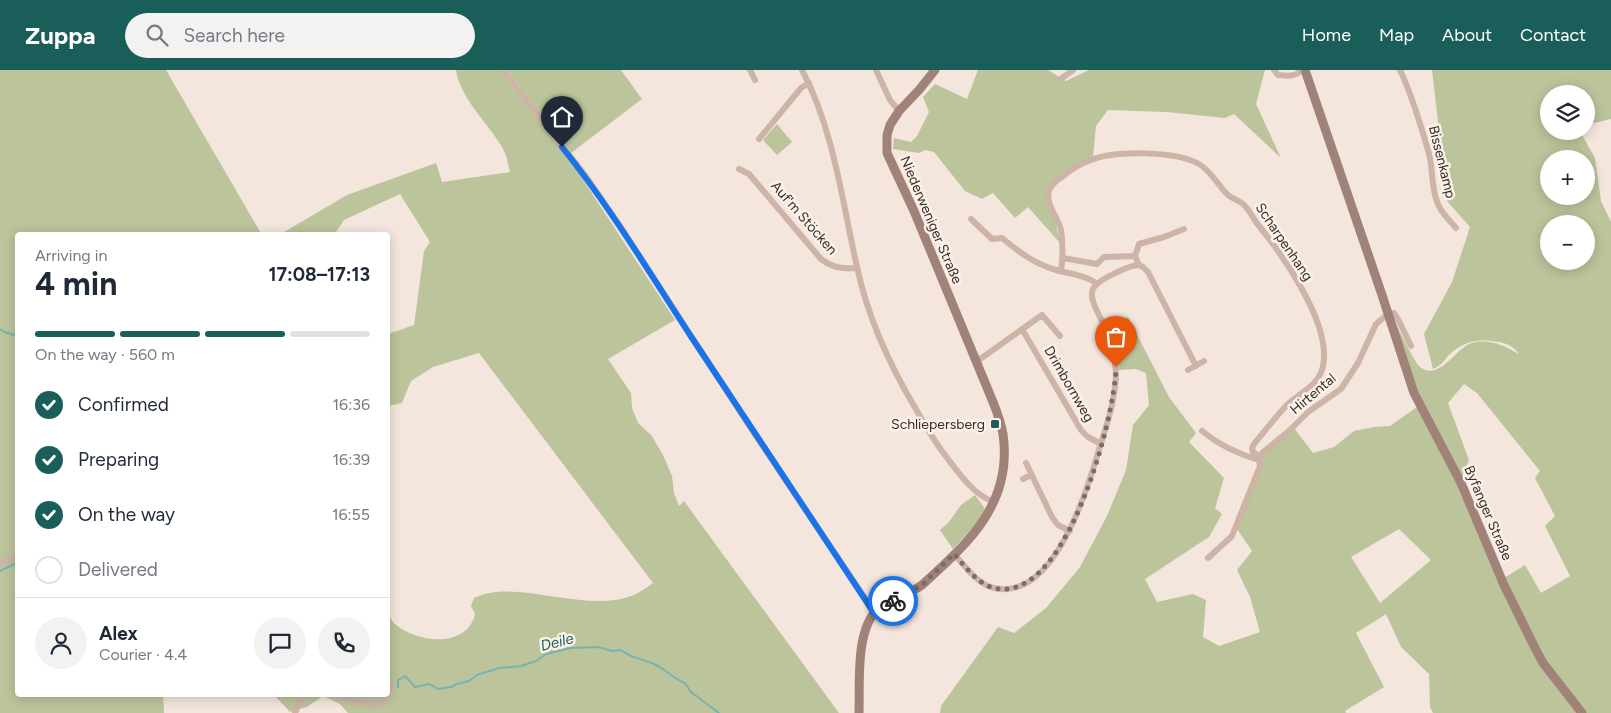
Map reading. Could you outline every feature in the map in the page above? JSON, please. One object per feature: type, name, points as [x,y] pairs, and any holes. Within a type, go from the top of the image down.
[{"type":"street","points":[[503,70],[585,176],[613,216],[874,613],[868,624],[863,641],[859,713]]},
{"type":"street","points":[[750,70],[755,80]]},
{"type":"street","points":[[802,70],[809,83],[825,126],[840,184],[857,268],[872,322],[903,388],[937,446],[978,494],[986,500],[994,502]]},
{"type":"street","points":[[876,70],[890,100],[899,110]]},
{"type":"street","name":"Niederweniger Straße","points":[[874,613],[881,607],[916,589],[976,532],[985,520],[994,502],[1004,461],[1003,432],[993,402],[914,210],[888,153],[887,132],[899,110],[935,70]]},
{"type":"street","points":[[1062,78],[1073,70]]},
{"type":"street","name":"Byfanger Straße","points":[[1274,70],[1278,75],[1285,76],[1293,76],[1304,70],[1414,393],[1461,483],[1504,584],[1543,664],[1582,713]]},
{"type":"street","name":"Bissenkamp","points":[[1400,70],[1410,94],[1428,152],[1437,203],[1456,228]]},
{"type":"street","points":[[759,139],[801,88],[809,83]]},
{"type":"street","name":"Scharpenhang","points":[[1063,258],[1060,229],[1049,202],[1050,189],[1071,170],[1092,159],[1108,155],[1175,156],[1201,164],[1226,194],[1243,203],[1271,240],[1295,278],[1310,307],[1323,345],[1323,366],[1320,376],[1316,382],[1286,406],[1254,444],[1253,452],[1260,458]]},
{"type":"street","name":"Auf'm Stöcken","points":[[739,169],[749,174],[821,259],[830,266],[838,268],[857,268]]},
{"type":"street","points":[[971,219],[992,240],[1002,238],[1027,258],[1060,271],[1092,279],[1097,284]]},
{"type":"street","points":[[1134,256],[1139,244],[1184,229]]},
{"type":"street","points":[[1060,271],[1063,258],[1097,264],[1104,257],[1134,256]]},
{"type":"street","points":[[1134,256],[1139,265],[1148,272],[1196,366]]},
{"type":"street","points":[[954,554],[978,580],[986,585],[1000,589],[1010,589],[1022,585],[1043,568],[1050,561],[1070,531],[1084,498],[1101,444],[1115,386],[1116,367],[1109,336],[1091,295],[1093,288],[1097,284],[1130,267],[1139,265]]},
{"type":"street","name":"Byfanger Straße","points":[[1388,314],[1394,313],[1400,321],[1411,346]]},
{"type":"street","name":"Hirtental","points":[[1260,458],[1262,453],[1308,412],[1341,389],[1358,363],[1376,324],[1388,314]]},
{"type":"street","points":[[976,362],[1042,315],[1060,336]]},
{"type":"street","name":"Drimbornweg","points":[[1022,329],[1081,430],[1088,437],[1101,444]]},
{"type":"street","points":[[1188,370],[1204,361]]},
{"type":"street","points":[[1202,432],[1222,446],[1238,453],[1260,458],[1260,466],[1237,528],[1228,542],[1208,558]]},
{"type":"street","points":[[1026,463],[1054,520],[1061,527],[1070,531]]},
{"type":"street","points":[[1022,479],[1031,475]]},
{"type":"street","points":[[0,564],[15,556]]},
{"type":"street","points":[[296,713],[300,701],[304,697]]},
{"type":"street","points":[[344,697],[367,704],[378,704],[386,697]]},
{"type":"green space","points":[[0,70],[166,70],[260,232],[15,232],[15,697],[163,697],[164,713],[0,713]]},
{"type":"green space","points":[[456,70],[500,70],[574,166],[675,320],[608,359],[631,393],[632,408],[638,423],[652,436],[664,457],[672,476],[674,493],[679,506],[684,501],[839,713],[348,713],[340,704],[325,697],[390,697],[390,616],[394,623],[416,635],[440,639],[452,638],[462,633],[470,625],[475,614],[471,606],[474,598],[491,593],[510,591],[594,601],[615,600],[634,595],[653,583],[479,353],[433,367],[411,381],[402,403],[390,406],[390,333],[414,325],[424,251],[430,242],[400,194],[344,220],[336,232],[284,232],[347,195],[436,163],[442,182],[510,172],[503,149],[469,102]]},
{"type":"green space","points":[[507,70],[621,70],[642,99],[571,153]]},
{"type":"green space","points":[[978,70],[1048,70],[1066,81],[1089,70],[1265,70],[1256,104],[1281,158],[1234,114],[1225,118],[1167,112],[1108,110],[1096,126],[1093,157],[1048,188],[1060,243],[1028,207],[1015,218],[993,193],[982,199],[965,191],[934,152],[925,150],[919,153],[893,149],[894,138],[911,142],[917,136],[929,112],[923,97],[935,84],[967,99]]},
{"type":"green space","points":[[1432,70],[1611,70],[1611,119],[1595,123],[1595,85],[1540,85],[1540,140],[1585,140],[1591,150],[1540,150],[1540,205],[1595,205],[1595,158],[1601,201],[1611,222],[1611,713],[1433,713],[1430,707],[1429,674],[1401,647],[1386,614],[1356,633],[1384,687],[1345,711],[1346,713],[940,713],[941,706],[998,627],[1014,633],[1046,608],[1080,567],[1107,516],[1126,470],[1133,425],[1149,405],[1146,373],[1136,369],[1119,370],[1116,348],[1109,326],[1128,317],[1169,397],[1196,433],[1189,442],[1224,478],[1215,508],[1222,514],[1209,537],[1145,579],[1157,602],[1193,594],[1206,600],[1203,637],[1219,646],[1260,632],[1250,597],[1237,570],[1252,551],[1237,529],[1261,457],[1294,428],[1313,453],[1334,447],[1354,431],[1390,426],[1420,405],[1394,320],[1417,364],[1427,370],[1434,370],[1441,367],[1472,343],[1485,341],[1473,341],[1463,345],[1433,369],[1424,334],[1452,282],[1470,227],[1447,201]],"holes":[[[1485,341],[1495,341],[1510,346],[1519,354],[1508,348]],[[1464,384],[1477,393],[1540,471],[1535,478],[1555,516],[1545,526],[1570,576],[1541,593],[1525,565],[1504,578],[1461,479],[1469,460],[1448,403]],[[1399,529],[1431,560],[1380,603],[1351,557]]]},
{"type":"green space","points":[[777,124],[792,142],[777,155],[763,140]]},
{"type":"green space","points":[[975,495],[985,509],[983,516],[953,549],[940,530],[949,522],[961,505]]},
{"type":"green space","points":[[276,697],[322,697],[307,707],[290,712]]},
{"type":"waterway","points":[[0,329],[15,335]]},
{"type":"waterway","name":"Deile","points":[[0,571],[15,564]]},
{"type":"waterway","name":"Deile","points":[[398,687],[398,680],[405,676],[415,687],[429,684],[438,689],[451,687],[469,681],[477,675],[499,668],[521,666],[536,661],[546,654],[571,648],[598,647],[612,651],[621,650],[632,657],[658,666],[685,683],[691,692],[719,713]]},
{"type":"way so far","points":[[893,601],[922,585],[954,554],[978,580],[992,588],[1000,589],[1010,589],[1022,585],[1050,561],[1074,522],[1089,483],[1106,429],[1115,386],[1116,367]]},
{"type":"place","name":"Schliepersberg","points":[[995,424]]},
{"type":"route","points":[[562,147],[618,223],[874,613],[893,601]]}]
